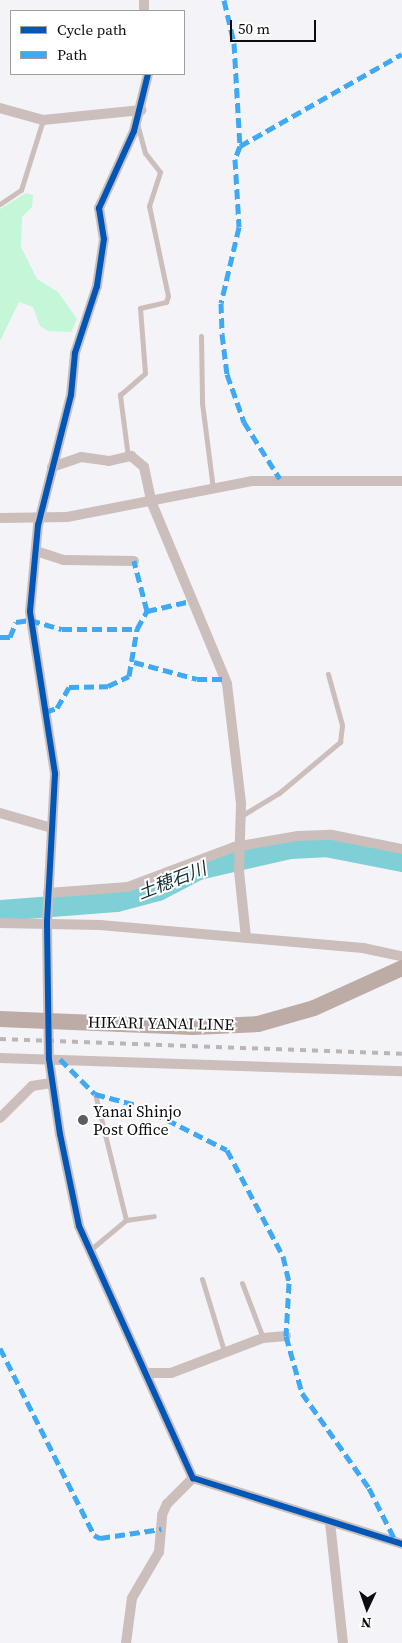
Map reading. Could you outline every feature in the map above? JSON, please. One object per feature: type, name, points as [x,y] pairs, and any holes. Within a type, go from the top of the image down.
[{"type":"main road","name":"HIKARI YANAI LINE","points":[[0,1019],[193,1027],[258,1024],[314,1008],[402,968]]},
{"type":"street","points":[[148,75],[141,110],[99,208],[104,239],[94,304],[75,353],[71,395],[40,518],[36,551],[30,620],[55,774],[47,920],[51,1083],[75,1210],[90,1250],[193,1478],[402,1544]]},
{"type":"street","points":[[0,108],[43,120],[141,110]]},
{"type":"street","points":[[52,467],[81,457],[109,461],[128,457],[144,467],[151,501],[227,684],[241,816],[239,871],[246,938]]},
{"type":"street","points":[[0,518],[40,518],[280,479],[402,480]]},
{"type":"street","points":[[36,551],[64,560],[134,561]]},
{"type":"street","points":[[0,813],[52,828]]},
{"type":"street","points":[[48,897],[128,887],[239,848],[320,834],[402,849]]},
{"type":"street","points":[[0,923],[47,920],[363,948],[402,956]]},
{"type":"street","points":[[0,1058],[402,1071]]},
{"type":"street","points":[[0,1118],[32,1086],[51,1083]]},
{"type":"street","points":[[146,1373],[171,1373],[225,1355],[263,1338],[286,1336]]},
{"type":"street","points":[[126,1643],[132,1598],[159,1552],[162,1515],[167,1504],[193,1478]]},
{"type":"street","points":[[330,1522],[343,1643]]},
{"type":"lane","points":[[0,204],[21,190],[43,120]]},
{"type":"lane","points":[[128,457],[120,395],[145,373],[140,308],[166,302],[168,296],[149,206],[160,172],[146,152],[136,123]]},
{"type":"lane","points":[[201,336],[202,403],[213,490]]},
{"type":"lane","points":[[241,816],[279,793],[340,742],[342,725],[328,674]]},
{"type":"lane","points":[[95,1094],[126,1220]]},
{"type":"lane","points":[[90,1250],[126,1220],[154,1216]]},
{"type":"lane","points":[[202,1279],[225,1355]]},
{"type":"lane","points":[[242,1283],[263,1338]]},
{"type":"green space","points":[[26,193],[33,195],[32,207],[22,217],[21,247],[37,279],[58,292],[77,319],[71,332],[48,331],[40,326],[33,307],[19,302],[0,341],[0,209]]},
{"type":"waterway","name":"土穂石川","points":[[0,910],[116,901],[158,890],[198,869],[290,848],[325,846],[402,861]]},
{"type":"railway","points":[[0,1039],[402,1054]]},
{"type":"marked path","points":[[224,0],[234,43],[240,146],[235,159],[239,227],[221,303],[222,334],[227,374],[244,422],[280,479]]},
{"type":"marked path","points":[[240,146],[402,54]]},
{"type":"marked path","points":[[45,712],[57,708],[69,687],[108,686],[129,676],[137,629],[147,611],[134,561]]},
{"type":"marked path","points":[[147,611],[191,601]]},
{"type":"marked path","points":[[0,637],[10,637],[16,622],[30,620],[62,629],[137,629]]},
{"type":"marked path","points":[[134,662],[197,679],[226,679]]},
{"type":"marked path","points":[[60,1059],[95,1094],[140,1106],[227,1150],[283,1256],[289,1283],[286,1336],[302,1393],[369,1488],[396,1542]]},
{"type":"marked path","points":[[0,1348],[94,1535],[100,1538],[161,1529]]},
{"type":"cycle path","points":[[148,75],[134,131],[99,208],[104,239],[97,286],[75,353],[71,395],[38,525],[30,612],[55,774],[47,923],[49,1059],[60,1134],[79,1226],[193,1478],[402,1544]]},
{"type":"place","name":"Yanai Shinjo Post Office","points":[[83,1120]]}]
